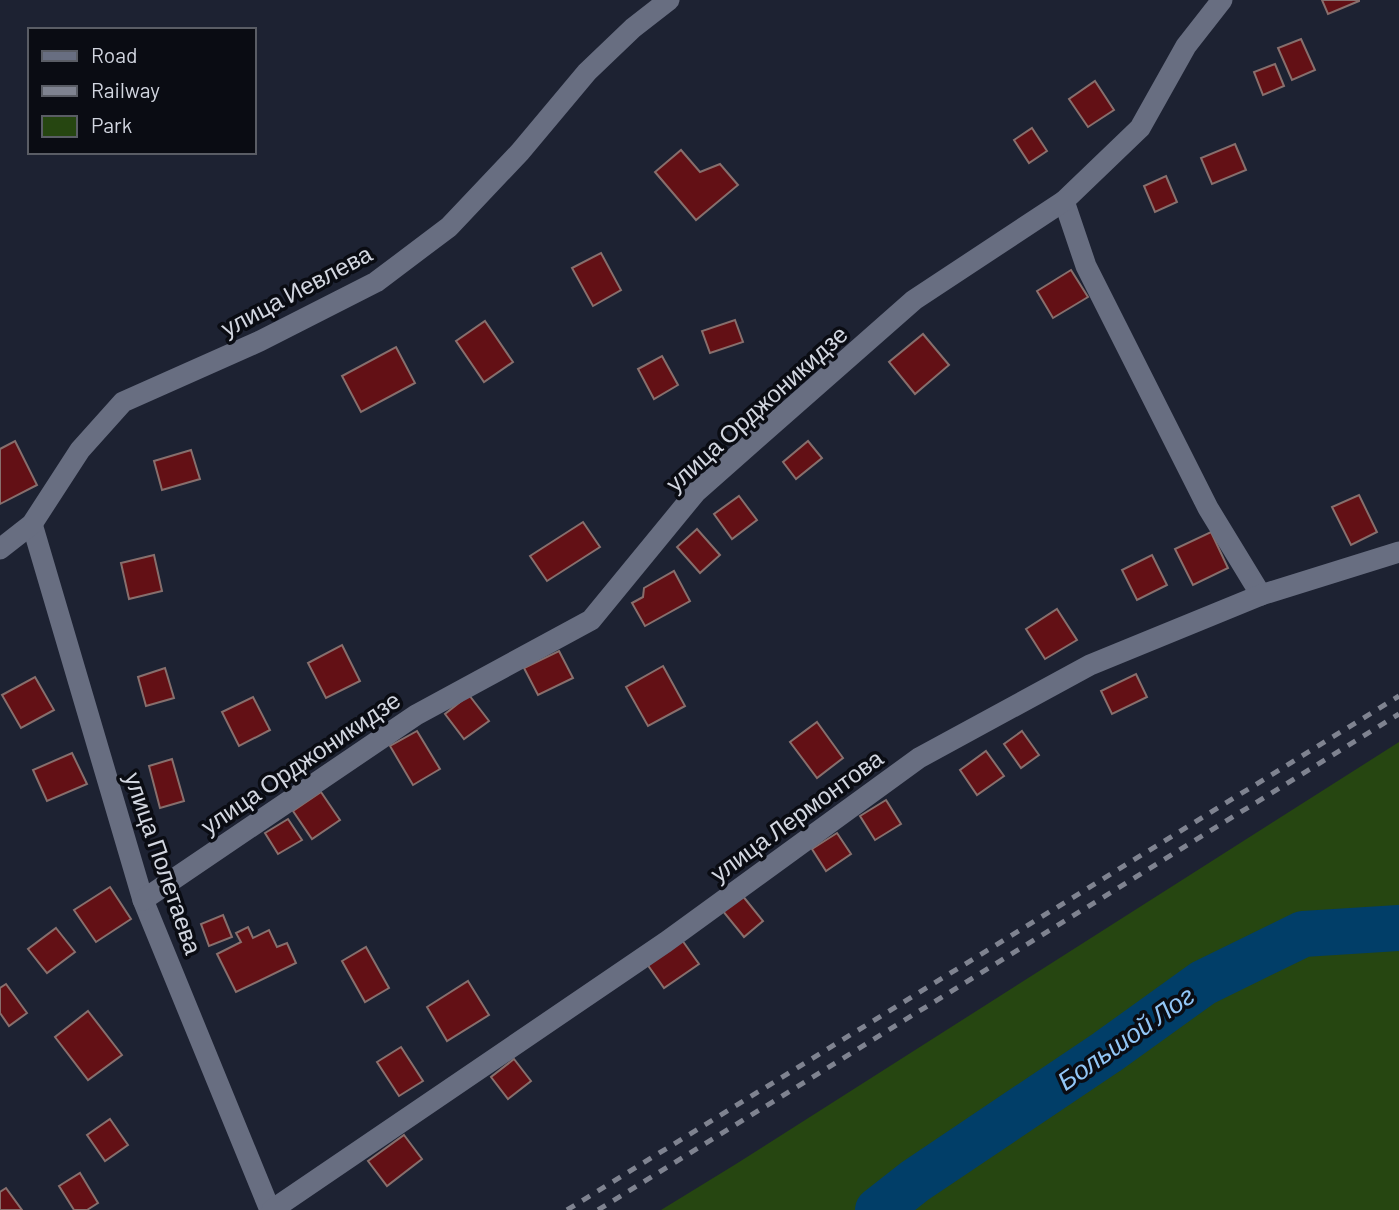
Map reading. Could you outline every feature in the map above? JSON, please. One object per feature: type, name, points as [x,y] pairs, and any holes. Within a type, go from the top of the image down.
[{"type":"street","name":"улица Иевлева","points":[[0,549],[32,524],[80,450],[122,402],[260,341],[376,282],[449,227],[520,152],[587,72],[668,0]]},
{"type":"street","name":"улица Орджоникидзе","points":[[143,900],[416,715],[591,620],[696,492],[914,300],[1064,201],[1140,128],[1186,46],[1222,0]]},
{"type":"street","points":[[1064,201],[1086,266],[1208,508],[1261,596]]},
{"type":"street","name":"улица Полетаева","points":[[32,524],[143,900],[271,1210]]},
{"type":"street","name":"улица Лермонтова","points":[[271,1210],[666,942],[919,758],[1090,665],[1261,596],[1399,552]]},
{"type":"green space","points":[[1399,742],[1399,1210],[661,1210],[736,1164]]},
{"type":"building","points":[[1322,0],[1359,0],[1359,1],[1328,14]]},
{"type":"building","points":[[1301,39],[1315,70],[1292,80],[1278,48]]},
{"type":"building","points":[[1275,64],[1284,86],[1263,95],[1254,72]]},
{"type":"building","points":[[1095,81],[1114,110],[1088,127],[1069,99]]},
{"type":"building","points":[[1032,128],[1047,151],[1029,163],[1014,140]]},
{"type":"building","points":[[1235,144],[1246,170],[1212,184],[1201,158]]},
{"type":"building","points":[[681,150],[700,172],[720,164],[738,185],[696,220],[655,172]]},
{"type":"building","points":[[1166,176],[1177,202],[1155,212],[1144,186]]},
{"type":"building","points":[[601,253],[621,290],[593,306],[572,268]]},
{"type":"building","points":[[1071,270],[1088,297],[1053,318],[1037,291]]},
{"type":"building","points":[[735,320],[743,342],[710,353],[702,331]]},
{"type":"building","points":[[485,321],[513,362],[484,382],[456,341]]},
{"type":"building","points":[[923,334],[949,365],[915,394],[889,362]]},
{"type":"building","points":[[396,347],[415,383],[361,412],[342,376]]},
{"type":"building","points":[[662,356],[678,385],[654,399],[638,369]]},
{"type":"building","points":[[15,441],[37,485],[0,504],[0,449]]},
{"type":"building","points":[[808,441],[822,458],[796,479],[783,462]]},
{"type":"building","points":[[191,450],[200,479],[162,490],[154,461]]},
{"type":"building","points":[[1359,495],[1377,532],[1351,545],[1332,507]]},
{"type":"building","points":[[739,496],[757,520],[732,539],[714,514]]},
{"type":"building","points":[[583,522],[600,547],[547,581],[530,556]]},
{"type":"building","points":[[697,529],[720,555],[700,573],[677,547]]},
{"type":"building","points":[[1211,532],[1228,568],[1193,585],[1175,549]]},
{"type":"building","points":[[154,555],[162,591],[129,599],[121,563]]},
{"type":"building","points":[[1152,555],[1167,585],[1137,600],[1122,570]]},
{"type":"building","points":[[674,571],[690,601],[645,626],[632,603],[643,597],[644,588]]},
{"type":"building","points":[[1057,609],[1077,640],[1045,659],[1026,629]]},
{"type":"building","points":[[342,645],[360,681],[326,698],[308,663]]},
{"type":"building","points":[[559,651],[573,678],[538,695],[524,668]]},
{"type":"building","points":[[663,666],[685,706],[648,726],[626,687]]},
{"type":"building","points":[[165,668],[174,698],[146,706],[138,677]]},
{"type":"building","points":[[1136,674],[1147,697],[1112,714],[1101,691]]},
{"type":"building","points":[[35,677],[54,710],[21,728],[2,695]]},
{"type":"building","points":[[469,695],[489,721],[464,739],[445,714]]},
{"type":"building","points":[[253,697],[270,730],[239,746],[222,712]]},
{"type":"building","points":[[817,722],[843,758],[817,778],[790,742]]},
{"type":"building","points":[[417,731],[440,769],[413,785],[390,746]]},
{"type":"building","points":[[1022,731],[1039,755],[1021,768],[1004,744]]},
{"type":"building","points":[[986,751],[1004,776],[977,795],[960,770]]},
{"type":"building","points":[[72,753],[87,784],[47,801],[33,770]]},
{"type":"building","points":[[172,759],[184,801],[160,808],[149,766]]},
{"type":"building","points":[[321,792],[340,820],[312,839],[293,811]]},
{"type":"building","points":[[886,800],[901,824],[875,840],[860,816]]},
{"type":"building","points":[[288,819],[302,840],[278,854],[265,833]]},
{"type":"building","points":[[837,833],[851,854],[826,871],[812,849]]},
{"type":"building","points":[[110,887],[131,919],[96,942],[74,910]]},
{"type":"building","points":[[742,895],[763,921],[744,937],[722,910]]},
{"type":"building","points":[[223,915],[232,937],[209,946],[201,924]]},
{"type":"building","points":[[248,927],[253,938],[269,930],[277,947],[287,943],[296,963],[236,992],[217,954],[241,942],[236,933]]},
{"type":"building","points":[[56,928],[75,952],[47,973],[28,949]]},
{"type":"building","points":[[682,940],[699,964],[664,988],[647,964]]},
{"type":"building","points":[[366,947],[389,988],[365,1002],[342,961]]},
{"type":"building","points":[[468,981],[489,1015],[447,1041],[427,1007]]},
{"type":"building","points":[[6,984],[27,1013],[9,1026],[0,1013],[0,988]]},
{"type":"building","points":[[88,1011],[122,1055],[88,1080],[55,1037]]},
{"type":"building","points":[[401,1047],[423,1081],[399,1096],[377,1062]]},
{"type":"building","points":[[514,1059],[531,1081],[508,1099],[491,1077]]},
{"type":"building","points":[[110,1119],[128,1145],[105,1161],[87,1135]]},
{"type":"building","points":[[404,1135],[422,1159],[387,1186],[368,1161]]},
{"type":"building","points":[[80,1173],[98,1203],[87,1210],[74,1210],[59,1186]]},
{"type":"building","points":[[6,1188],[22,1210],[0,1210],[0,1192]]},
{"type":"waterway","name":"Большой Лог","points":[[878,1210],[915,1181],[1107,1052],[1203,983],[1303,934],[1399,928]]},
{"type":"railway","points":[[567,1210],[1399,696]]},
{"type":"railway","points":[[598,1210],[1399,714]]}]
